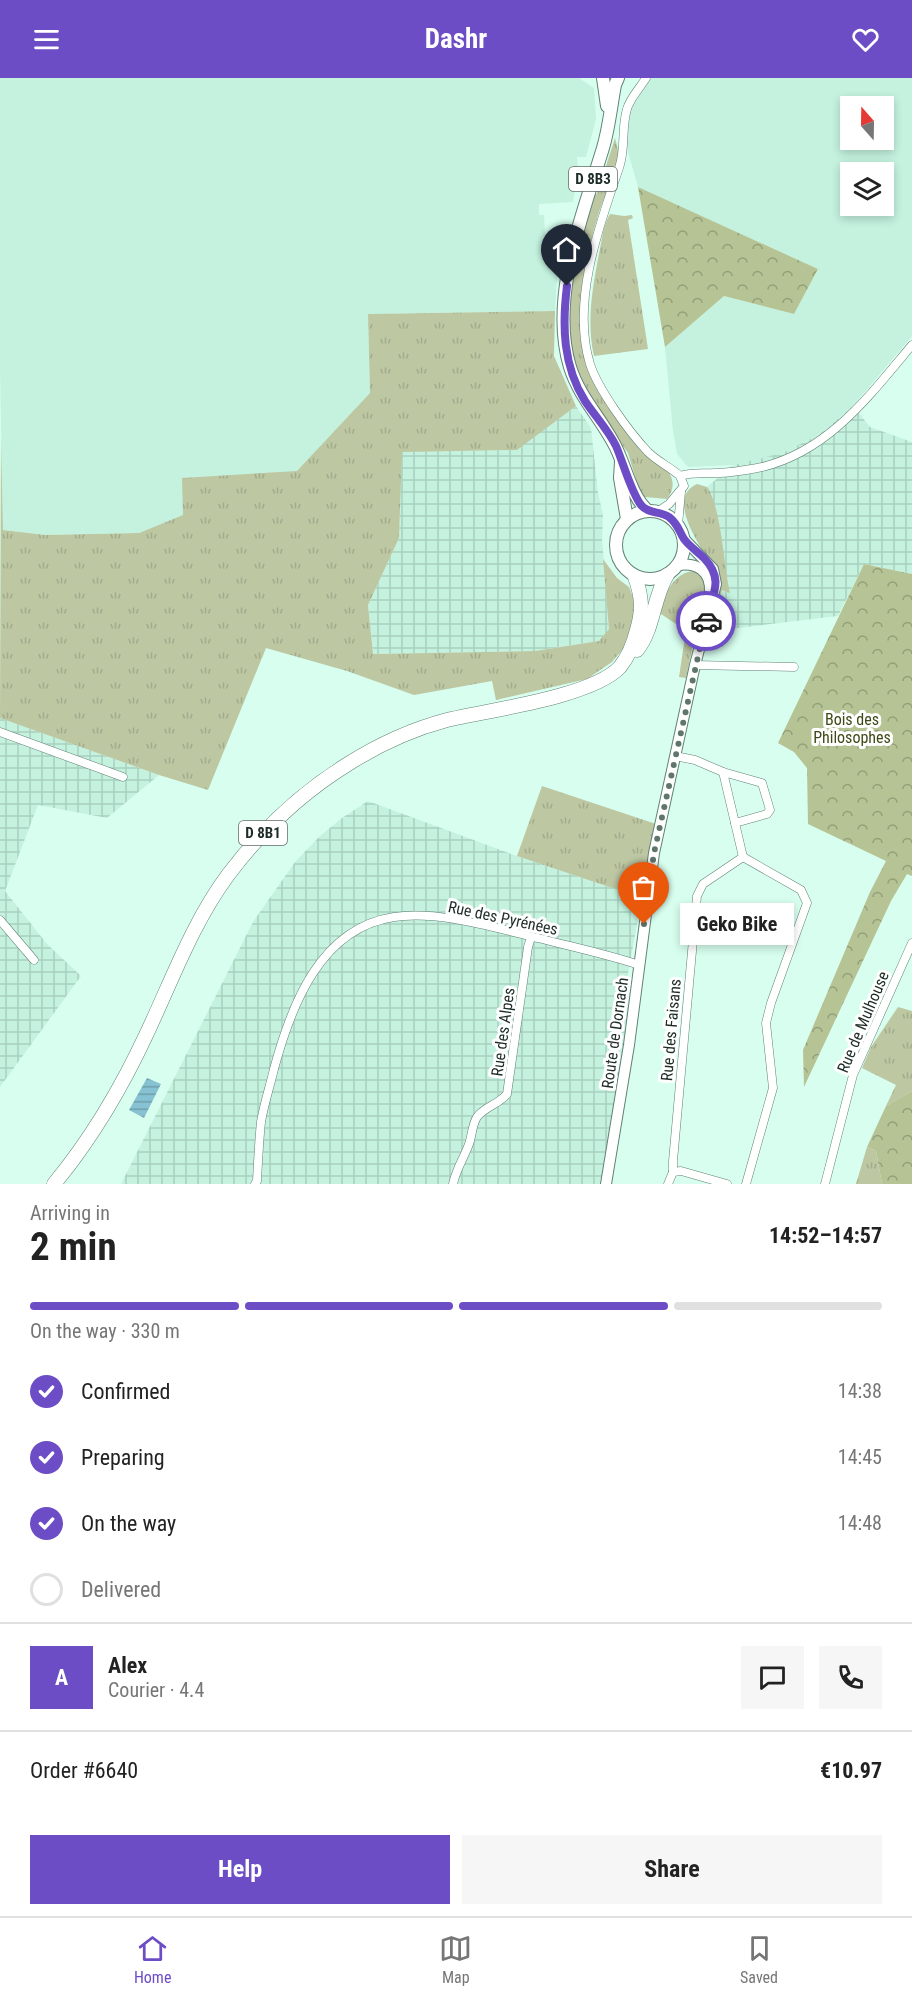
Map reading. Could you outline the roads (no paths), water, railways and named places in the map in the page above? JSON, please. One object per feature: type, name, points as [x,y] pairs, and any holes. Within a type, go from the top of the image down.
[{"type":"highway","name":"D 8B1","points":[[624,660],[633,655],[640,646],[667,575]]},
{"type":"highway","name":"D 8B1","points":[[54,1184],[102,1119],[124,1081],[189,940],[209,905],[227,876],[268,827],[328,776],[384,743],[445,721],[582,688],[612,673],[624,660],[635,639],[642,613],[642,598],[635,577]]},
{"type":"main road","name":"D 8B3","points":[[603,78],[609,118]]},
{"type":"main road","name":"D 8B3","points":[[618,78],[603,147],[572,256],[564,314],[567,356],[580,393],[615,444],[639,502],[652,511]]},
{"type":"main road","name":"D 8B3","points":[[621,461],[620,478],[627,519]]},
{"type":"main road","points":[[684,539],[683,553],[678,565],[667,575],[657,579],[646,580],[635,577],[622,566],[616,553],[616,537],[627,519],[640,512],[652,511],[666,515],[678,525],[684,539],[706,561],[716,575],[716,584],[708,609]]},
{"type":"main road","points":[[678,565],[692,564],[706,572],[710,586],[708,609]]},
{"type":"main road","name":"Route de Dornach","points":[[608,1184],[628,1056],[654,853],[708,609]]},
{"type":"street","points":[[646,78],[627,107],[621,162],[595,242],[585,309],[585,341],[591,366],[611,402],[643,446],[680,476],[683,488],[678,525]]},
{"type":"street","points":[[680,476],[689,473],[719,473],[763,466],[788,458],[810,447],[840,426],[912,345]]},
{"type":"street","points":[[652,511],[669,504],[683,488]]},
{"type":"street","points":[[694,670],[794,667]]},
{"type":"street","points":[[0,732],[123,777]]},
{"type":"street","points":[[675,756],[695,760],[723,772],[762,783],[770,810],[767,814],[735,823]]},
{"type":"street","points":[[723,772],[742,857],[801,890],[807,903],[766,1023],[773,1088],[746,1184]]},
{"type":"street","name":"Rue des Faisans","points":[[668,1184],[673,1172],[697,896],[703,885],[742,857]]},
{"type":"street","name":"Rue des Pyrénées","points":[[255,1184],[261,1121],[278,1054],[292,1011],[306,982],[344,938],[377,921],[394,917],[447,919],[488,926],[639,965]]},
{"type":"street","points":[[0,920],[34,960]]},
{"type":"street","name":"Rue des Alpes","points":[[453,1184],[455,1173],[471,1138],[477,1118],[481,1113],[501,1102],[507,1094],[531,937]]},
{"type":"street","name":"Rue de Mulhouse","points":[[825,1184],[853,1075],[912,943]]},
{"type":"street","points":[[673,1172],[681,1171],[727,1184]]},
{"type":"water","points":[[147,1078],[161,1084],[144,1118],[129,1110]]},
{"type":"place","name":"Geko Bike","points":[[644,924]]},
{"type":"park label","name":"Bois des Philosophes","points":[[852,728]]}]
